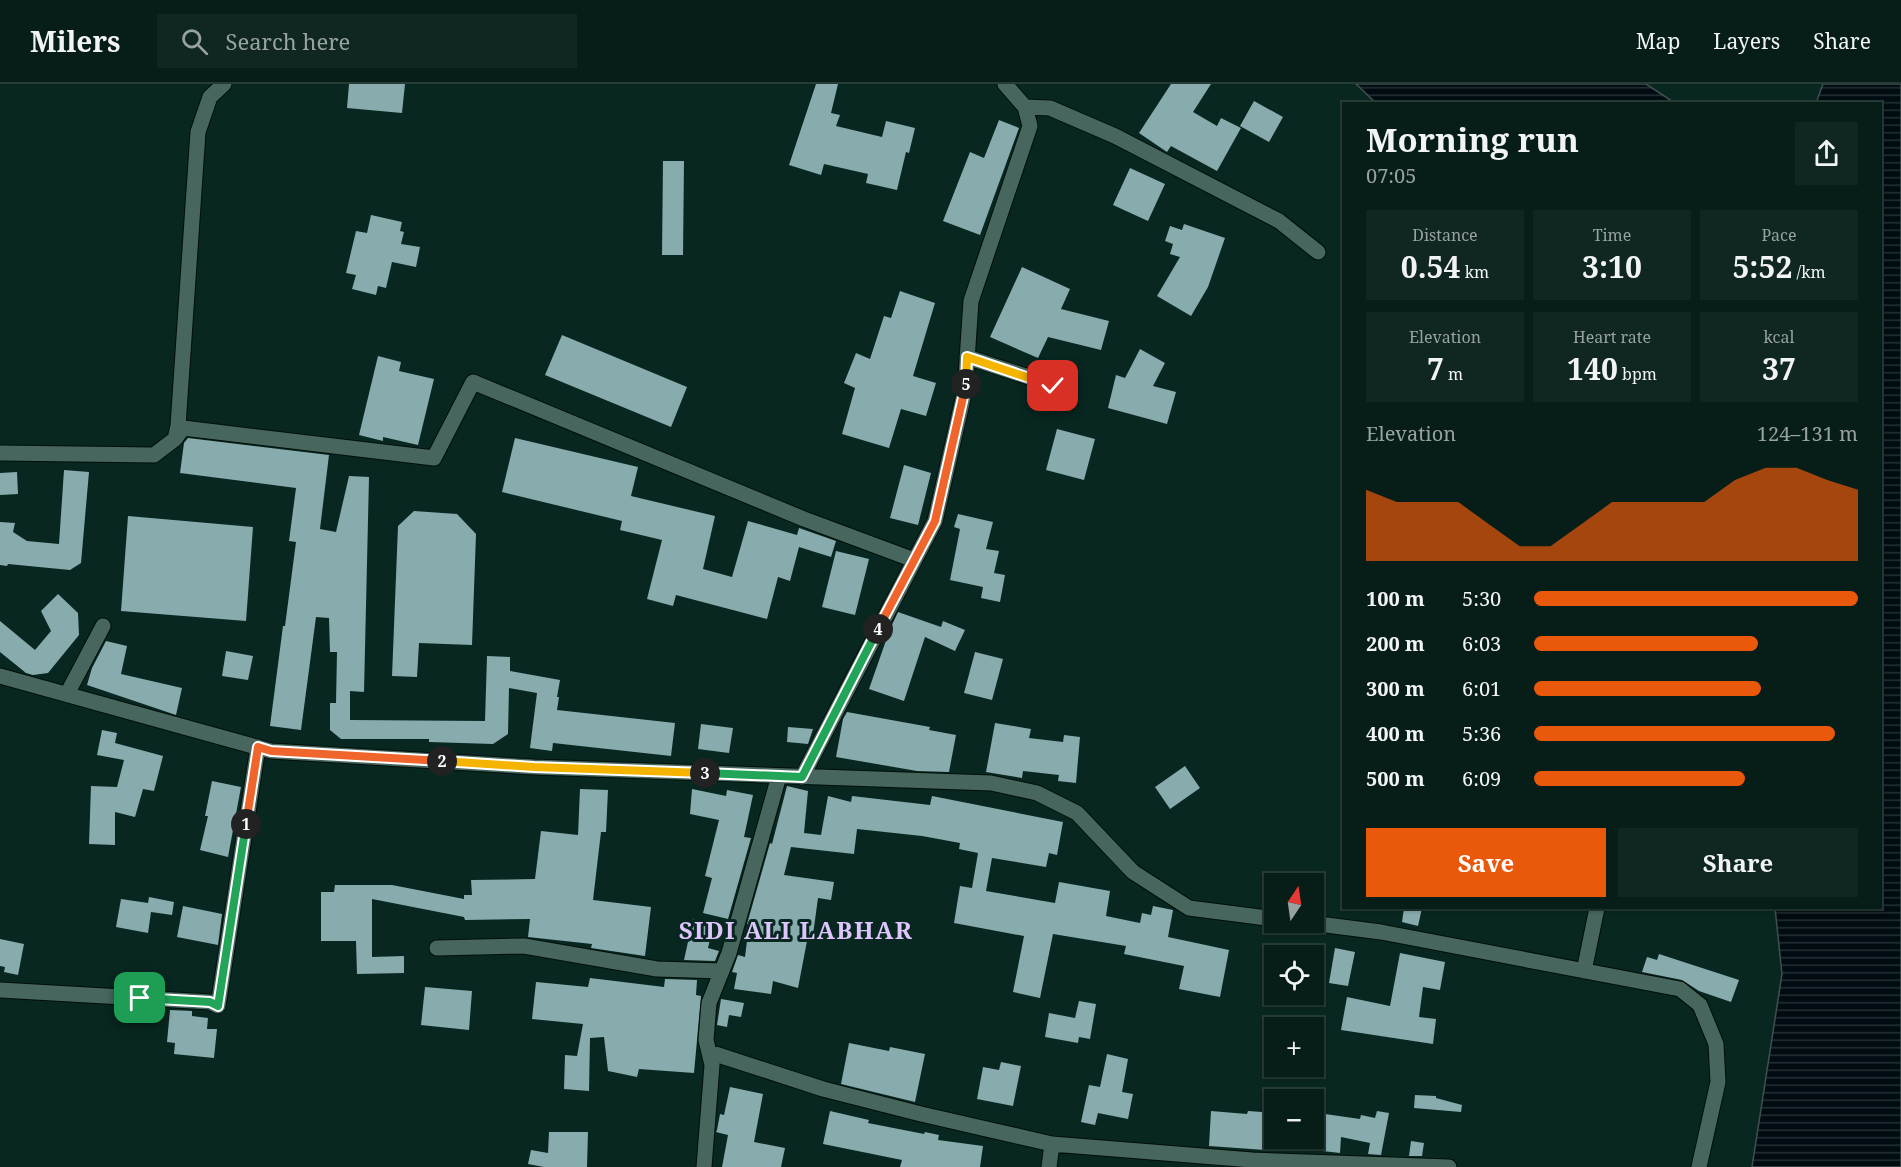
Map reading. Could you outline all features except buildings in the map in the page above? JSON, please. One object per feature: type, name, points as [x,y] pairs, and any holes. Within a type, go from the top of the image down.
[{"type":"street","points":[[175,439],[178,426],[198,132],[210,97],[224,84]]},
{"type":"street","points":[[1005,84],[1025,107],[1030,126]]},
{"type":"street","points":[[1025,107],[1050,108],[1115,136],[1279,221],[1318,252]]},
{"type":"street","points":[[802,777],[935,521],[965,390],[971,301],[1030,126],[1050,108]]},
{"type":"street","points":[[967,357],[1053,386]]},
{"type":"street","points":[[0,453],[154,455],[175,439],[183,428],[434,458],[473,382],[804,519],[914,560]]},
{"type":"street","points":[[67,694],[103,626]]},
{"type":"street","points":[[0,676],[271,751],[534,767],[991,783],[1036,793],[1077,813],[1133,872],[1189,908],[1264,918]]},
{"type":"street","points":[[0,990],[210,1002],[218,1006],[258,747]]},
{"type":"street","points":[[704,1167],[714,1058],[706,1040],[709,1003],[732,944],[779,776]]},
{"type":"street","points":[[1584,971],[1597,909]]},
{"type":"street","points":[[1324,925],[1381,932],[1680,989],[1700,1005],[1716,1044],[1718,1082],[1699,1167]]},
{"type":"street","points":[[437,948],[524,946],[657,969],[722,971]]},
{"type":"street","points":[[714,1058],[921,1114],[1052,1144],[1252,1160],[1449,1167]]},
{"type":"street","points":[[1049,1167],[1052,1144]]},
{"type":"shaded area","points":[[1356,84],[1646,84],[1673,102],[1375,102]]},
{"type":"shaded area","points":[[1823,84],[1901,84],[1901,1167],[1752,1167],[1782,974],[1775,909],[1882,909],[1882,102],[1816,102]]},
{"type":"district","name":"SIDI ALI LABHAR","points":[[796,929]]},
{"type":"route","points":[[140,998],[210,1002],[218,1006],[258,747],[271,751],[534,767],[802,777],[921,544],[935,521],[965,390],[967,357],[1053,386]]}]
